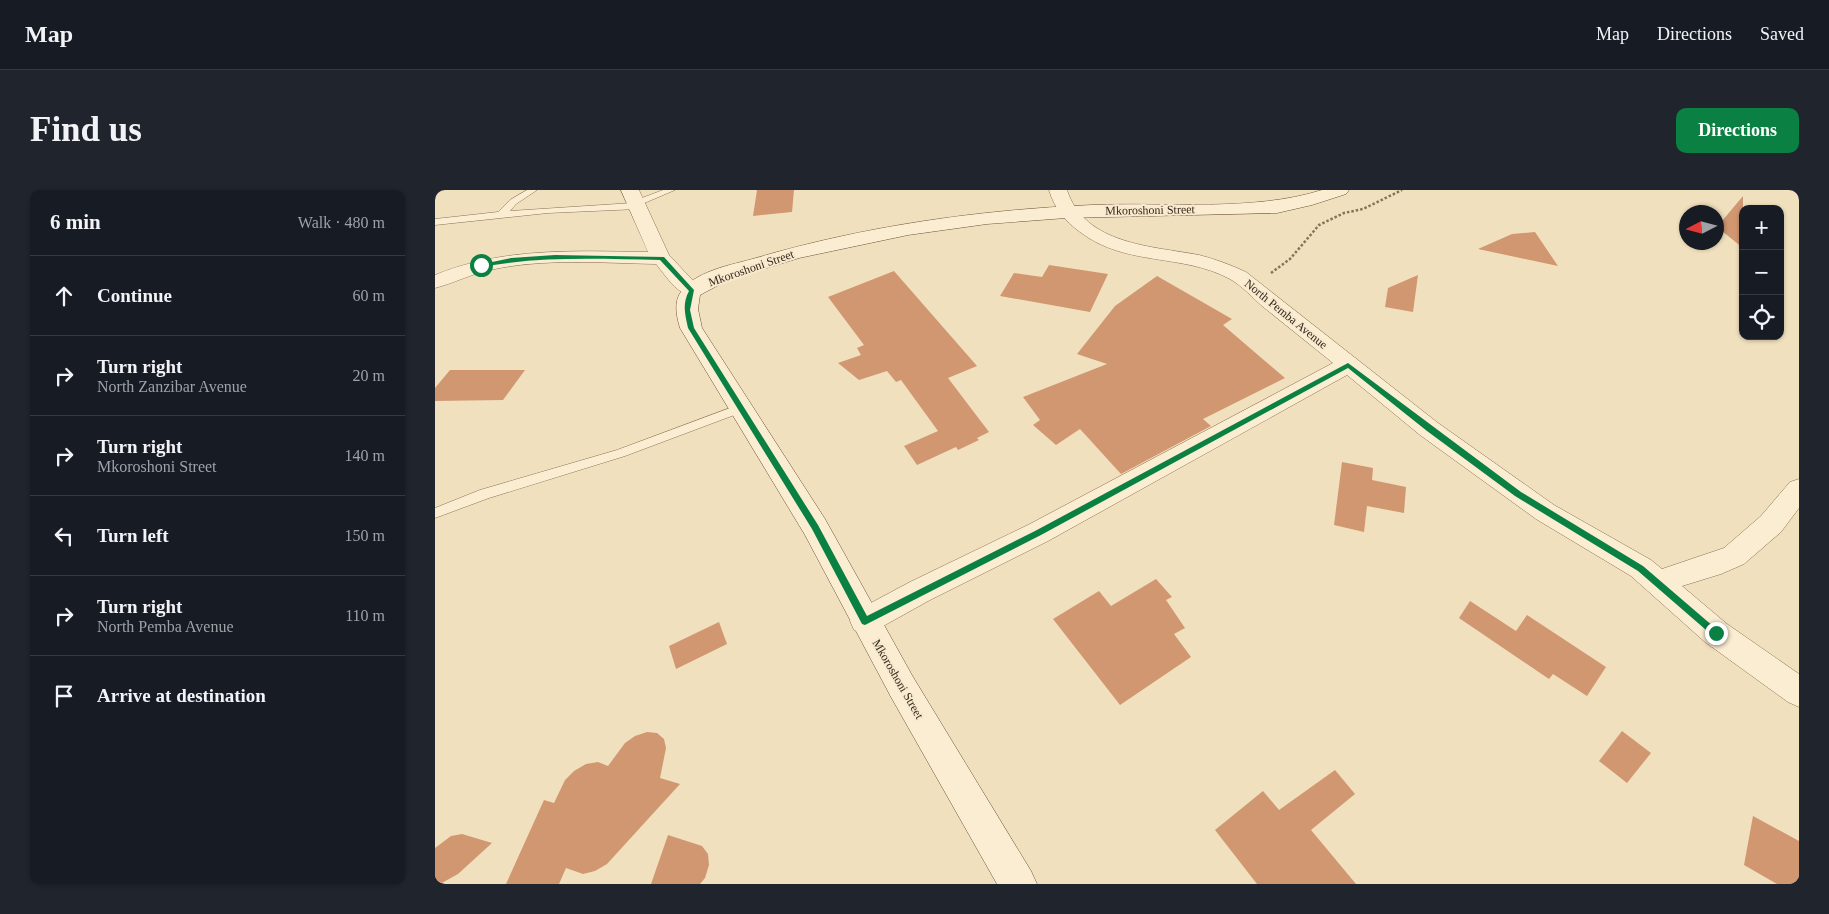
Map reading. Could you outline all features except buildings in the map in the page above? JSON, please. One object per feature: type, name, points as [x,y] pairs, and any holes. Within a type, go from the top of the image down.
[{"type":"street","name":"Mkoroshoni Street","points":[[1018,884],[865,622],[815,527],[691,328],[687,300],[692,291],[738,271],[787,255],[844,241],[962,222],[1062,201],[1277,207],[1306,201],[1340,190]]},
{"type":"street","points":[[635,200],[648,234],[661,258],[692,291]]},
{"type":"street","name":"North Pemba Avenue","points":[[1062,201],[1096,237],[1113,246],[1141,254],[1218,266],[1239,276],[1429,429],[1518,494],[1641,568],[1716,633],[1799,692]]},
{"type":"street","points":[[435,282],[457,272],[511,259],[555,257],[661,258]]},
{"type":"street","points":[[865,622],[920,591],[1038,533],[1348,365]]},
{"type":"street","points":[[1660,584],[1679,574],[1711,566],[1734,556],[1771,524],[1799,489]]},
{"type":"lane","points":[[502,214],[513,202],[533,190]]},
{"type":"lane","points":[[435,222],[635,200],[671,190]]},
{"type":"lane","points":[[435,513],[485,494],[621,453],[741,408]]},
{"type":"path","points":[[1252,286],[1290,259],[1319,225],[1344,213],[1363,209],[1402,190]]},
{"type":"route","points":[[481,265],[511,259],[555,257],[661,258],[692,291],[687,300],[691,328],[815,527],[865,622],[920,591],[1038,533],[1302,392],[1348,365],[1429,429],[1518,494],[1545,512],[1641,568],[1688,611],[1716,633]]}]
